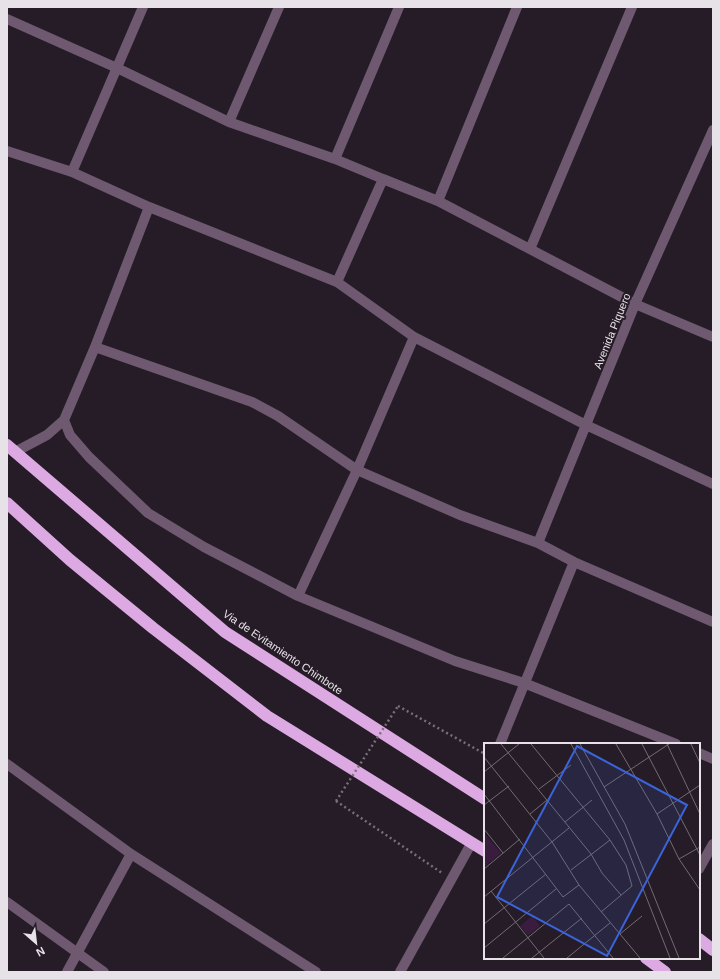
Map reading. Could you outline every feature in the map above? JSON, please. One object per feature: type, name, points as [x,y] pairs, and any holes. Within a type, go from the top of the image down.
[{"type":"highway","name":"Via de Evitamiento Chimbote","points":[[11,449],[225,632],[484,798]]},
{"type":"highway","points":[[7,503],[70,560],[153,628],[267,716],[471,844],[484,850]]},
{"type":"highway","points":[[700,940],[713,950]]},
{"type":"highway","points":[[647,959],[665,972]]},
{"type":"street","points":[[72,172],[143,7]]},
{"type":"street","points":[[229,122],[279,7]]},
{"type":"street","points":[[335,159],[399,7]]},
{"type":"street","points":[[438,201],[517,7]]},
{"type":"street","points":[[530,249],[632,7]]},
{"type":"street","points":[[7,19],[117,68],[229,122],[335,159],[438,201],[635,304],[713,337]]},
{"type":"street","name":"Avenida Piquero","points":[[538,543],[635,304],[713,130]]},
{"type":"street","points":[[7,151],[72,172],[149,208],[336,282],[414,337],[586,425],[713,484]]},
{"type":"street","points":[[336,282],[383,179]]},
{"type":"street","points":[[11,449],[47,435],[64,420],[95,347],[149,208]]},
{"type":"street","points":[[298,596],[356,470],[414,337]]},
{"type":"street","points":[[95,347],[252,402],[278,416],[356,470],[460,515],[538,543],[574,562],[713,622]]},
{"type":"street","points":[[64,420],[70,435],[89,457],[148,512],[204,547],[298,596],[455,661],[524,684],[673,743]]},
{"type":"street","points":[[500,743],[574,562]]},
{"type":"street","points":[[700,753],[713,759]]},
{"type":"street","points":[[7,764],[131,854],[316,972]]},
{"type":"street","points":[[400,972],[452,881],[471,844]]},
{"type":"street","points":[[700,867],[713,844]]},
{"type":"street","points":[[67,972],[131,854]]},
{"type":"street","points":[[7,902],[104,972]]},
{"type":"path","points":[[452,881],[336,801],[398,706],[484,753]]}]
